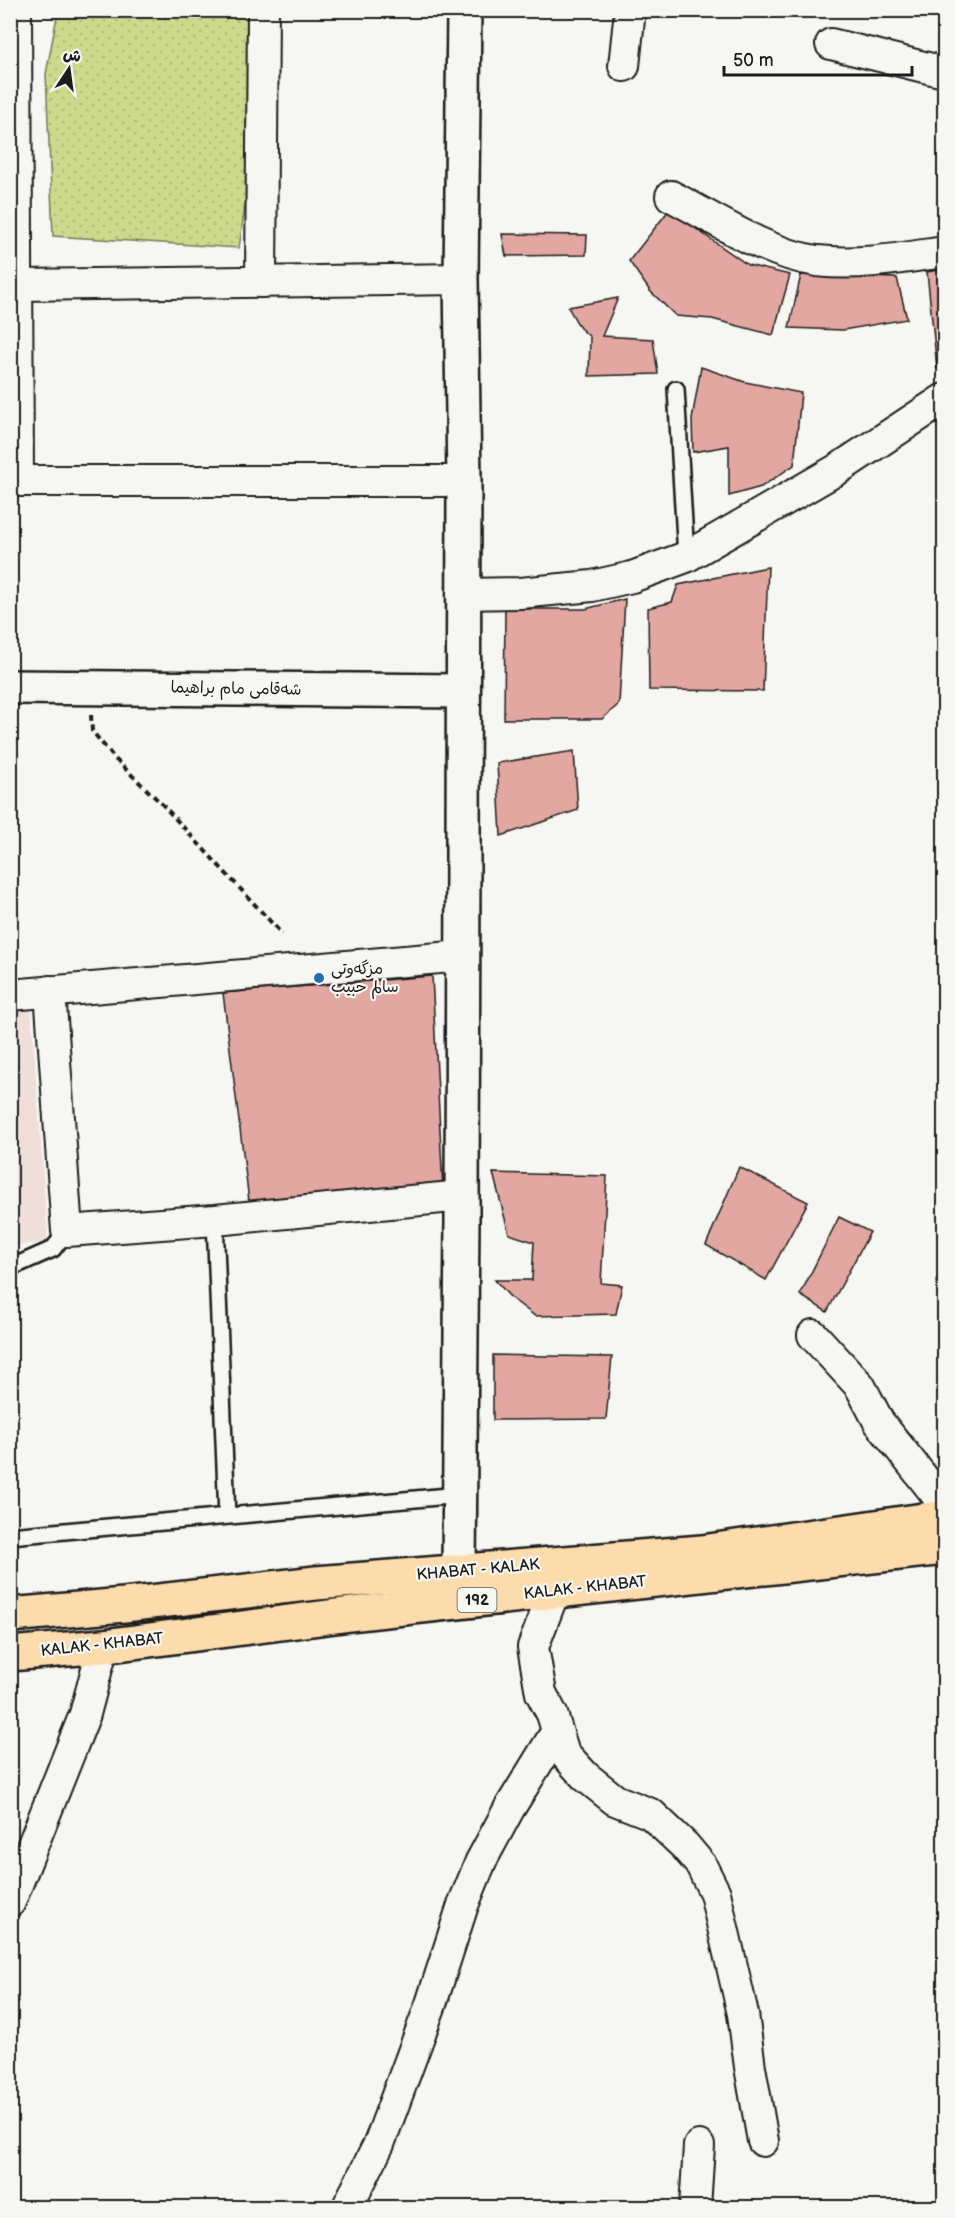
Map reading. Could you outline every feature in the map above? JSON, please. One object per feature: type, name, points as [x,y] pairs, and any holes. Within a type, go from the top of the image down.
[{"type":"main road","name":"KHABAT - KALAK","points":[[10,1615],[124,1605],[316,1583],[702,1552],[945,1517]]},
{"type":"main road","name":"KALAK - KHABAT","points":[[10,1654],[103,1646],[351,1614],[945,1548]]},
{"type":"street","points":[[16,10],[18,285],[14,481],[464,481]]},
{"type":"street","points":[[261,282],[263,10]]},
{"type":"street","points":[[459,1571],[464,481],[461,279],[464,10]]},
{"type":"street","points":[[624,66],[630,10]]},
{"type":"street","points":[[831,44],[945,72]]},
{"type":"street","points":[[670,196],[787,254],[816,261],[876,262],[945,252]]},
{"type":"street","points":[[18,285],[461,279]]},
{"type":"street","points":[[462,594],[520,593],[592,586],[632,577],[686,557],[838,469],[945,399]]},
{"type":"street","name":"شەقامی مام براهیما","points":[[10,687],[462,691]]},
{"type":"street","points":[[10,995],[463,956]]},
{"type":"street","points":[[50,991],[67,1232],[462,1196]]},
{"type":"street","points":[[813,1335],[860,1386],[879,1422],[936,1494],[945,1509]]},
{"type":"street","points":[[554,1592],[533,1647],[541,1693],[552,1713],[564,1753],[585,1776],[615,1800],[651,1814],[685,1846],[700,1865],[715,1893],[743,2014],[763,2141]]},
{"type":"street","points":[[10,1902],[85,1714],[103,1646]]},
{"type":"street","points":[[347,2208],[379,2144],[431,2004],[463,1905],[481,1861],[509,1809],[557,1731]]},
{"type":"street","points":[[694,2208],[699,2146]]},
{"type":"lane","points":[[676,389],[686,557]]},
{"type":"lane","points":[[215,1220],[227,1516]]},
{"type":"lane","points":[[10,1268],[52,1249],[67,1232]]},
{"type":"lane","points":[[10,1536],[459,1495]]},
{"type":"path","points":[[91,687],[92,731],[115,759],[161,803],[282,934]]},
{"type":"shaded area","points":[[31,1009],[48,1242],[11,1246],[11,1010]]},
{"type":"green space","points":[[58,11],[251,11],[257,121],[239,248],[53,236],[46,74]]},
{"type":"building","points":[[513,10],[590,10],[590,15]]},
{"type":"building","points":[[669,210],[748,265],[790,275],[773,335],[712,319],[676,316],[650,291],[629,261]]},
{"type":"building","points":[[502,234],[587,235],[586,255],[506,256]]},
{"type":"building","points":[[944,269],[944,362],[937,368],[927,272]]},
{"type":"building","points":[[801,275],[897,278],[907,319],[843,330],[789,328]]},
{"type":"building","points":[[618,298],[602,336],[653,339],[658,374],[589,376],[590,337],[580,328],[568,307]]},
{"type":"building","points":[[701,367],[745,382],[801,393],[794,465],[761,487],[729,496],[729,446],[693,452],[692,419]]},
{"type":"building","points":[[768,567],[763,691],[649,690],[648,608],[672,602],[678,585]]},
{"type":"building","points":[[625,599],[619,704],[602,719],[504,719],[505,609],[585,609]]},
{"type":"building","points":[[574,751],[578,810],[501,836],[497,763]]},
{"type":"building","points":[[432,976],[443,1189],[249,1201],[223,993]]},
{"type":"building","points":[[739,1167],[808,1202],[766,1280],[706,1245]]},
{"type":"building","points":[[493,1173],[607,1176],[601,1283],[622,1285],[616,1314],[535,1316],[511,1298],[495,1280],[532,1280],[534,1242],[509,1234]]},
{"type":"building","points":[[839,1217],[870,1232],[827,1312],[800,1295]]},
{"type":"building","points":[[493,1355],[612,1357],[606,1419],[493,1420]]},
{"type":"place","name":"مزگەوتی سالم حبیب","points":[[319,978]]}]
